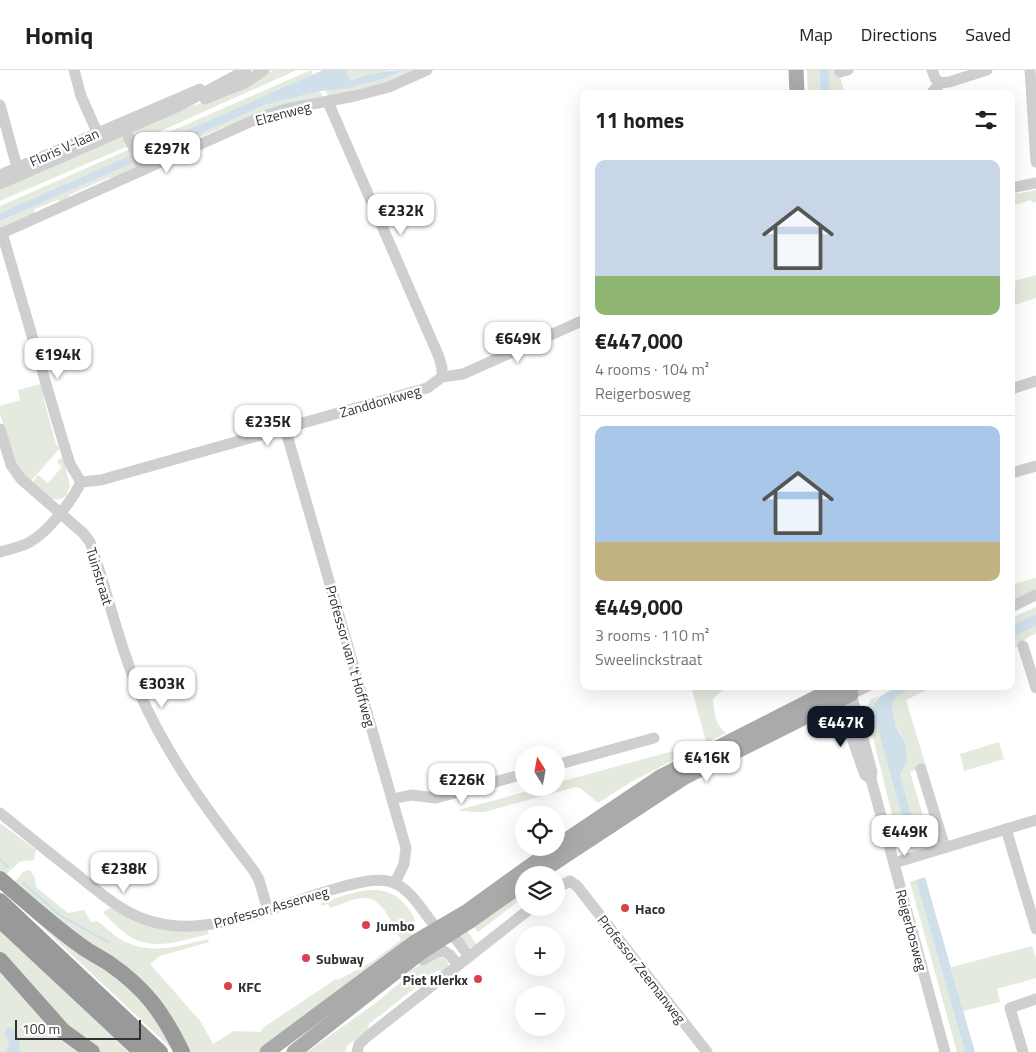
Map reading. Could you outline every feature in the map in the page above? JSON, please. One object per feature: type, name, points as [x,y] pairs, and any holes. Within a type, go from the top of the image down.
[{"type":"highway","points":[[0,879],[71,938],[111,965],[136,985],[156,1006],[170,1027],[182,1052]]},
{"type":"highway","points":[[0,902],[160,1052]]},
{"type":"highway","points":[[0,920],[141,1052]]},
{"type":"highway","points":[[0,960],[63,1031],[92,1052]]},
{"type":"main road","points":[[796,70],[797,90]]},
{"type":"main road","points":[[565,841],[660,777],[844,690]]},
{"type":"main road","points":[[550,866],[685,777],[844,690]]},
{"type":"main road","points":[[294,1052],[420,953],[466,912],[544,856]]},
{"type":"main road","points":[[267,1052],[415,942],[442,935],[515,890]]},
{"type":"street","points":[[74,70],[81,96],[97,132]]},
{"type":"street","name":"Floris V-laan","points":[[1,182],[179,106],[246,70]]},
{"type":"street","name":"Floris V-laan","points":[[227,80],[245,83],[264,70]]},
{"type":"street","name":"Elzenweg","points":[[1,233],[142,165],[259,118],[286,109],[328,102],[389,87],[427,70]]},
{"type":"street","points":[[932,70],[935,78],[940,83]]},
{"type":"street","points":[[934,90],[940,83],[987,70]]},
{"type":"street","points":[[1030,70],[1036,162]]},
{"type":"street","name":"Floris V-laan","points":[[179,106],[210,98],[227,80]]},
{"type":"street","name":"Floris V-laan","points":[[1,182],[17,168],[97,132],[198,88],[211,90]]},
{"type":"street","points":[[328,102],[439,357],[442,377]]},
{"type":"street","points":[[0,105],[17,168]]},
{"type":"street","points":[[125,129],[142,165]]},
{"type":"street","points":[[1015,187],[1036,182]]},
{"type":"street","points":[[0,552],[22,546],[39,537],[74,497],[81,482],[70,464],[1,233]]},
{"type":"street","name":"Zanddonkweg","points":[[81,482],[101,480],[427,388],[442,377],[463,374],[580,322]]},
{"type":"street","points":[[1015,388],[1036,382]]},
{"type":"street","name":"Professor van 't Hoffweg","points":[[285,428],[406,848],[404,864],[395,884]]},
{"type":"street","name":"Tuinstraat","points":[[0,429],[7,454],[15,472],[83,533],[90,542],[128,666],[141,697],[198,799],[254,871],[259,880],[268,910]]},
{"type":"street","points":[[1015,472],[1036,466]]},
{"type":"street","points":[[1015,605],[1036,595]]},
{"type":"street","points":[[1023,646],[1036,688]]},
{"type":"street","name":"Reigerbosweg","points":[[844,690],[872,772],[870,779],[945,1052]]},
{"type":"street","points":[[565,763],[654,738]]},
{"type":"street","points":[[921,769],[945,848]]},
{"type":"street","points":[[393,799],[411,795],[436,798],[515,776]]},
{"type":"street","name":"Professor Asserweg","points":[[0,813],[117,905],[147,920],[170,926],[196,926],[220,922],[365,882],[387,881],[395,884]]},
{"type":"street","points":[[894,863],[1036,820]]},
{"type":"street","points":[[1006,830],[1031,896],[1036,929]]},
{"type":"street","name":"Professor Zeemanweg","points":[[565,884],[570,881],[577,886],[707,1052]]},
{"type":"street","points":[[395,884],[407,891],[442,935],[469,956]]},
{"type":"street","points":[[358,1048],[521,916]]},
{"type":"street","points":[[400,969],[442,951],[450,955],[458,965]]},
{"type":"street","points":[[1023,1052],[1010,1008],[1036,1000]]},
{"type":"shaded area","points":[[274,70],[297,70],[136,142],[132,136],[134,131],[182,109],[214,99]]},
{"type":"shaded area","points":[[311,70],[313,75],[140,151],[137,146]]},
{"type":"shaded area","points":[[347,70],[390,70],[352,80],[349,78]]},
{"type":"shaded area","points":[[405,70],[417,70],[386,83],[329,97],[325,90],[345,89],[383,79]]},
{"type":"shaded area","points":[[807,70],[819,70],[821,90],[808,90]]},
{"type":"shaded area","points":[[829,70],[838,70],[844,90],[830,90]]},
{"type":"shaded area","points":[[320,91],[323,98],[227,128],[224,127],[190,141],[189,145],[149,162],[144,161],[142,158],[265,105]]},
{"type":"shaded area","points":[[120,137],[124,138],[128,146],[0,201],[0,190],[11,184]]},
{"type":"shaded area","points":[[130,149],[132,155],[0,213],[0,206]]},
{"type":"shaded area","points":[[136,161],[135,169],[113,179],[110,177],[69,195],[68,198],[61,201],[57,200],[35,209],[34,213],[2,227],[0,231],[0,221]]},
{"type":"shaded area","points":[[1036,190],[1036,202],[1032,203],[1031,200],[1015,205],[1015,194]]},
{"type":"shaded area","points":[[1036,275],[1036,298],[1015,305],[1015,281]]},
{"type":"shaded area","points":[[41,384],[56,444],[60,448],[30,482],[18,467],[10,450],[0,413],[0,406],[20,400],[18,390]]},
{"type":"shaded area","points":[[61,458],[63,459],[70,486],[66,496],[61,499],[52,499],[43,494],[32,483],[38,475],[48,483],[62,467],[57,462]]},
{"type":"shaded area","points":[[1036,578],[1036,590],[1015,600],[1015,584]]},
{"type":"shaded area","points":[[1036,607],[1036,614],[1015,624],[1015,616]]},
{"type":"shaded area","points":[[1036,626],[1036,633],[1024,640],[1025,644],[1015,648],[1015,636]]},
{"type":"shaded area","points":[[692,690],[723,690],[713,699],[717,722],[726,733],[631,782],[598,803],[580,788],[576,787],[565,790],[565,781],[706,742]]},
{"type":"shaded area","points":[[908,690],[927,690],[906,700],[926,766],[910,772],[928,833],[934,832],[936,841],[932,846],[913,851],[900,838],[898,831],[896,831],[866,709],[871,699],[880,696],[875,700],[917,836],[900,774],[901,734],[896,727],[892,705],[896,696]]},
{"type":"shaded area","points":[[999,742],[1004,759],[964,771],[960,754]]},
{"type":"shaded area","points":[[515,795],[543,796],[484,812],[458,810]]},
{"type":"shaded area","points":[[0,823],[36,850],[34,860],[21,861],[4,876],[0,872]]},
{"type":"shaded area","points":[[30,870],[35,878],[36,887],[68,913],[84,910],[91,922],[97,921],[119,938],[133,945],[154,949],[175,947],[208,939],[209,942],[160,956],[150,964],[201,1022],[213,1044],[234,1031],[260,1032],[264,1027],[336,979],[338,980],[370,963],[401,940],[387,913],[377,902],[371,899],[355,899],[330,908],[328,904],[321,906],[321,903],[358,892],[382,891],[393,894],[403,902],[412,914],[415,927],[409,939],[258,1052],[187,1052],[164,1009],[13,884],[23,872]]},
{"type":"shaded area","points":[[916,880],[965,1052],[957,1052],[910,882]]},
{"type":"shaded area","points":[[515,893],[515,904],[478,932],[471,923]]},
{"type":"shaded area","points":[[20,906],[149,1003],[175,1052]]},
{"type":"shaded area","points":[[111,908],[207,930],[209,934],[177,942],[146,943],[126,934],[103,913]]},
{"type":"shaded area","points":[[466,929],[476,944],[472,947],[469,947],[461,937]]},
{"type":"shaded area","points":[[0,930],[128,1052],[99,1052],[71,1033],[0,955]]},
{"type":"shaded area","points":[[1032,946],[1036,958],[1036,978],[997,989],[1000,1002],[963,1011],[951,967]]},
{"type":"shaded area","points":[[437,955],[445,959],[447,967],[441,971],[436,971],[369,1024],[368,1029],[347,1046],[345,1052],[307,1052],[377,1002],[402,981],[411,970]]},
{"type":"shaded area","points":[[0,969],[84,1052],[21,1052],[19,1037],[9,1039],[5,1052],[0,1052]]},
{"type":"water","points":[[323,70],[347,70],[349,78],[352,80],[378,73],[405,70],[383,79],[345,89],[320,91],[265,105],[0,221],[0,213]]},
{"type":"water","points":[[819,70],[829,70],[830,90],[821,90]]},
{"type":"water","points":[[1036,614],[1036,626],[1015,636],[1015,624]]},
{"type":"water","points":[[893,690],[909,690],[896,697],[892,705],[896,727],[905,743],[907,761],[900,774],[917,836],[908,838],[873,710],[876,701]]},
{"type":"water","points":[[925,877],[975,1052],[965,1052],[916,880]]},
{"type":"water","points":[[10,1027],[14,1029],[19,1037],[21,1052],[5,1052],[9,1043],[5,1034],[6,1029]]},
{"type":"waterway","points":[[0,859],[8,867]]},
{"type":"waterway","points":[[23,883],[61,916],[108,942]]},
{"type":"place","name":"Haco","points":[[625,908]]},
{"type":"place","name":"Jumbo","points":[[366,925]]},
{"type":"place","name":"Subway","points":[[306,958]]},
{"type":"place","name":"Piet Klerkx","points":[[478,979]]},
{"type":"place","name":"KFC","points":[[228,986]]}]
